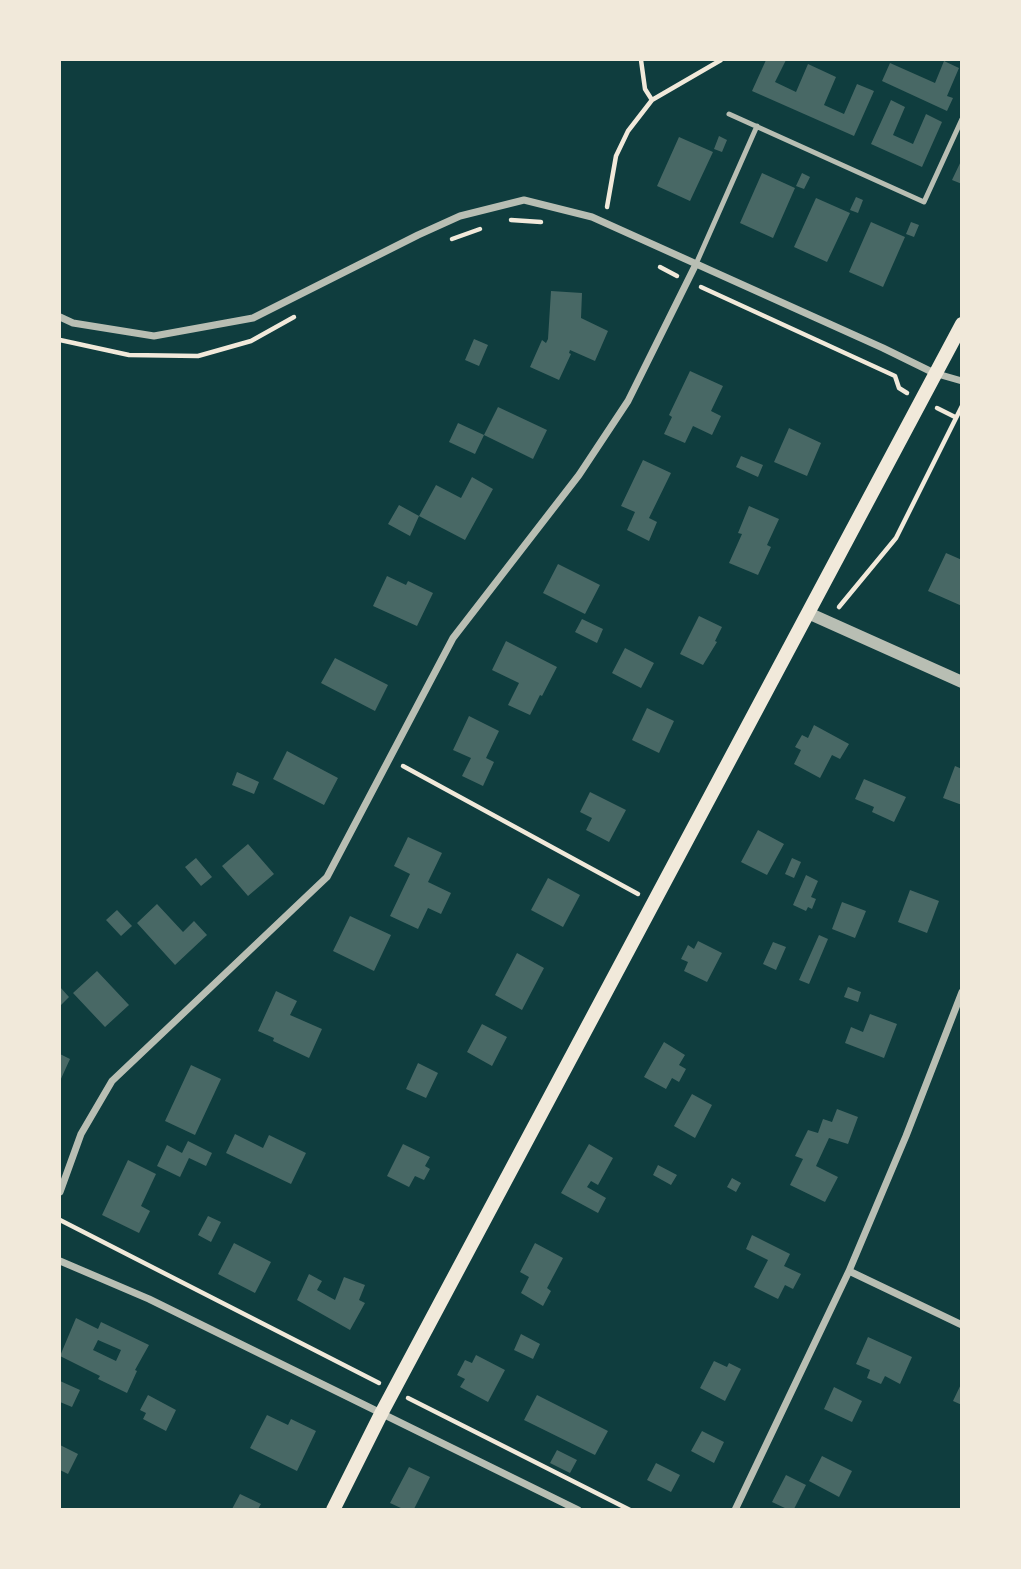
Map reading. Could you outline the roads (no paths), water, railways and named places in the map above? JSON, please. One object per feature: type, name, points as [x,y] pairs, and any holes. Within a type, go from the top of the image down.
[{"type":"main road","points":[[333,1510],[393,1391],[961,324]]},
{"type":"street","points":[[60,317],[73,323],[154,336],[253,318],[460,216],[524,200],[592,217],[934,373],[961,381]]},
{"type":"street","points":[[60,1192],[81,1134],[112,1081],[327,877],[453,638],[579,474],[628,401],[696,264]]},
{"type":"street","points":[[808,613],[961,682]]},
{"type":"street","points":[[735,1510],[849,1271],[906,1136],[961,992]]},
{"type":"street","points":[[60,1261],[149,1299],[578,1510]]},
{"type":"street","points":[[849,1271],[961,1325]]},
{"type":"lane","points":[[729,114],[924,202],[961,119]]},
{"type":"lane","points":[[696,264],[757,126]]}]
